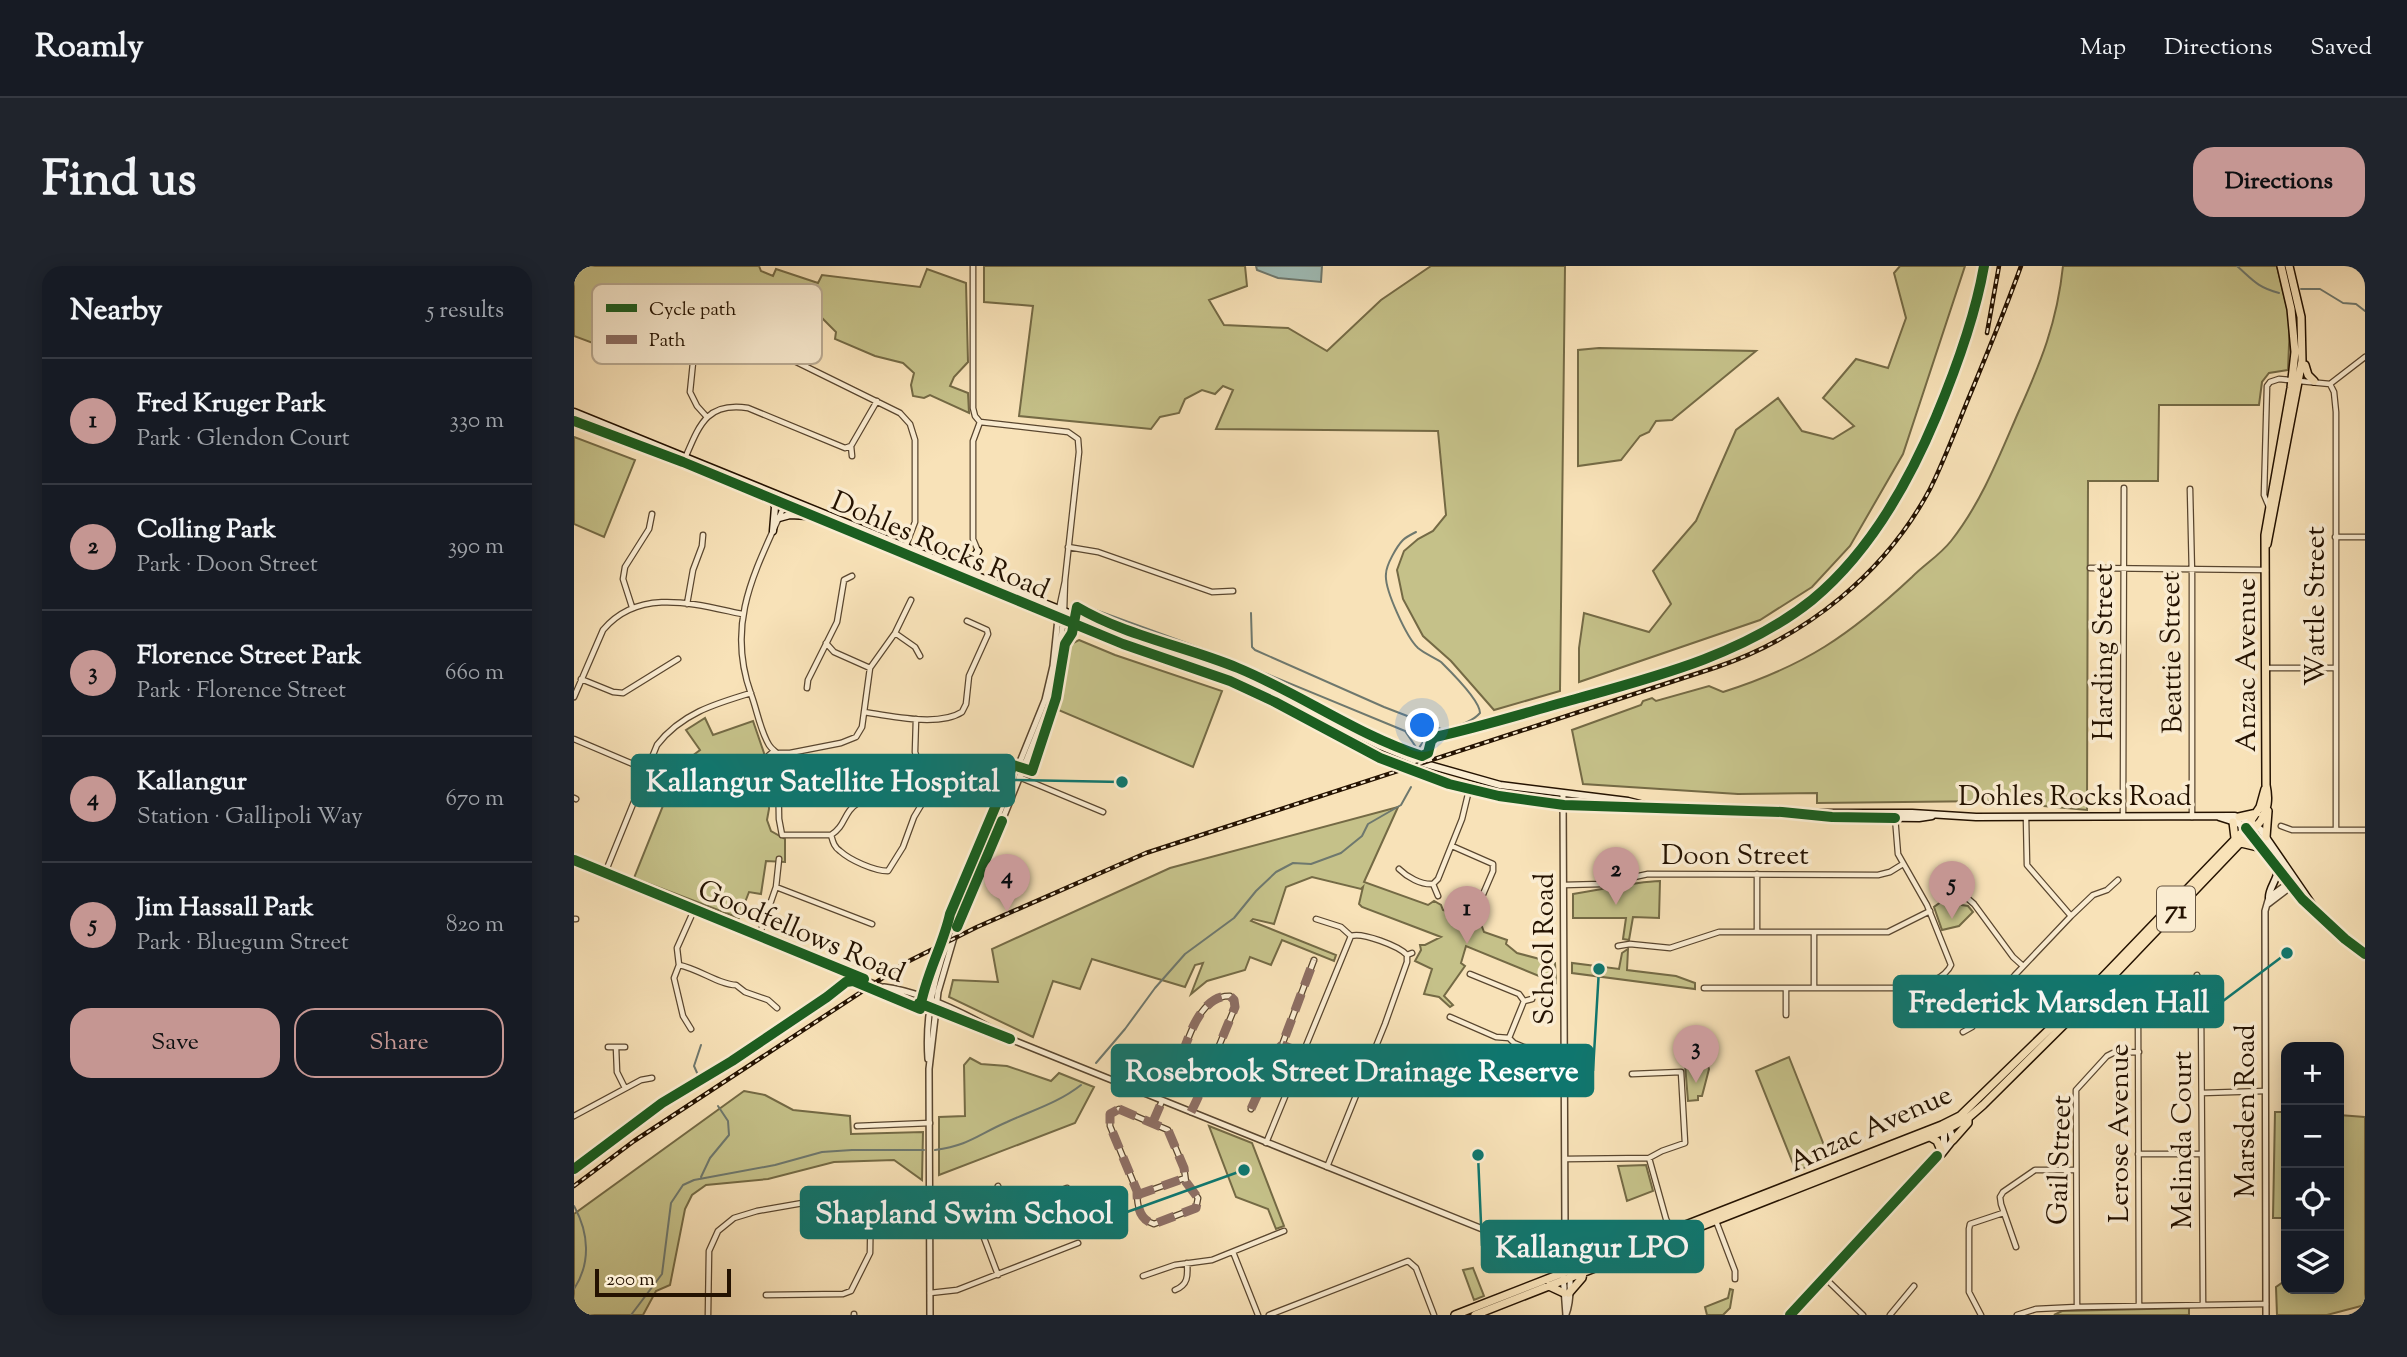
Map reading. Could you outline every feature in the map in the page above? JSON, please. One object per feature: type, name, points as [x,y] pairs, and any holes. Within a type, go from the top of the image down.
[{"type":"highway","name":"Anzac Avenue","points":[[1475,1315],[1549,1286],[1566,1276],[1583,1273],[1714,1217],[1968,1118],[2238,841],[2267,807],[2267,546],[2296,380],[2294,330],[2281,266]]},
{"type":"highway","name":"Anzac Avenue","points":[[2267,546],[2265,535],[2269,508],[2302,361],[2301,317],[2289,266]]},
{"type":"highway","points":[[2302,361],[2314,381]]},
{"type":"highway","name":"Anzac Avenue","points":[[2251,827],[2266,785]]},
{"type":"highway","points":[[2266,837],[2267,807]]},
{"type":"highway","points":[[2257,813],[2236,819],[2236,830],[2238,841],[2262,848]]},
{"type":"highway","name":"Anzac Avenue","points":[[1839,1168],[1930,1137],[1946,1127],[2110,974]]},
{"type":"highway","points":[[1953,1140],[1968,1123],[1968,1118]]},
{"type":"highway","points":[[1930,1137],[1937,1141],[1939,1153]]},
{"type":"highway","name":"Anzac Avenue","points":[[1455,1315],[1566,1276],[1613,1255],[1673,1234]]},
{"type":"highway","points":[[1549,1286],[1566,1293],[1582,1278],[1583,1273]]},
{"type":"main road","name":"Dohles Rocks Road","points":[[574,412],[686,456],[1061,619],[1237,684],[1380,758],[1418,774],[1469,790],[1563,805],[1628,808],[1932,816],[2225,815],[2251,827]]},
{"type":"main road","name":"Dohles Rocks Road","points":[[574,421],[772,499],[787,501],[818,517],[961,569],[1126,636],[1246,678],[1364,738],[1419,762],[1484,782],[1628,801],[1649,807]]},
{"type":"main road","points":[[772,499],[775,512],[773,531]]},
{"type":"main road","points":[[779,518],[790,515],[818,517]]},
{"type":"main road","points":[[961,569],[969,564],[978,551]]},
{"type":"main road","points":[[2251,827],[2266,837],[2318,913]]},
{"type":"main road","points":[[2251,827],[2278,870],[2310,908],[2365,954]]},
{"type":"main road","points":[[2269,897],[2278,870]]},
{"type":"main road","points":[[1939,1153],[1942,1154],[1953,1140],[1946,1127]]},
{"type":"main road","points":[[1790,1315],[1939,1153],[1944,1143],[1946,1127]]},
{"type":"street","points":[[930,1315],[929,1069],[933,1006],[951,942],[1017,776],[1050,683],[1061,619],[1079,449],[1077,438],[1070,432],[980,422],[976,419],[973,408],[972,266]]},
{"type":"street","points":[[2269,508],[2264,495],[2267,386],[2273,381],[2296,380],[2330,384],[2365,357]]},
{"type":"street","points":[[693,364],[690,392],[706,416]]},
{"type":"street","points":[[801,364],[900,413],[910,424],[915,440],[915,522],[905,550]]},
{"type":"street","name":"Wattle Street","points":[[2330,384],[2334,392],[2336,412],[2336,829]]},
{"type":"street","points":[[852,456],[851,446],[877,401]]},
{"type":"street","points":[[686,456],[698,427],[706,416],[732,406],[748,408],[845,448],[851,446]]},
{"type":"street","points":[[978,551],[973,541],[973,441],[980,422]]},
{"type":"street","name":"Harding Street","points":[[2123,817],[2124,488]]},
{"type":"street","name":"Beattie Street","points":[[2190,489],[2192,817]]},
{"type":"street","points":[[787,501],[742,614],[740,654],[745,677],[768,743],[767,761],[776,762],[790,753]]},
{"type":"street","points":[[632,607],[623,579],[625,567],[649,529],[652,514]]},
{"type":"street","points":[[687,604],[703,535]]},
{"type":"street","points":[[2335,537],[2365,537]]},
{"type":"street","points":[[1069,547],[1093,551],[1212,592],[1233,591]]},
{"type":"street","points":[[2090,568],[2266,570]]},
{"type":"street","points":[[807,688],[825,643],[837,622],[844,580],[852,576]]},
{"type":"street","points":[[768,754],[790,753],[852,740],[861,730],[870,668],[895,633],[911,600]]},
{"type":"street","points":[[574,697],[603,630],[632,607],[651,602],[687,604],[742,614]]},
{"type":"street","points":[[864,712],[916,719],[954,716],[962,712],[966,704],[970,676],[988,635],[987,630],[967,621]]},
{"type":"street","points":[[895,633],[915,647],[920,656]]},
{"type":"street","points":[[825,643],[834,652],[870,668]]},
{"type":"street","points":[[581,679],[613,692],[624,693],[678,659]]},
{"type":"street","points":[[2266,668],[2335,668]]},
{"type":"street","points":[[605,873],[657,745],[669,729],[717,703],[751,693]]},
{"type":"street","points":[[831,835],[834,845],[841,852],[878,871],[888,871],[892,866],[926,797],[924,779],[915,752],[916,719]]},
{"type":"street","points":[[574,739],[647,770]]},
{"type":"street","points":[[768,743],[776,752],[782,835],[831,835],[842,826],[849,809],[859,803]]},
{"type":"street","points":[[1017,776],[1103,812]]},
{"type":"street","points":[[1399,869],[1409,877],[1428,885],[1438,879],[1462,819],[1469,790]]},
{"type":"street","name":"School Road","points":[[1563,794],[1564,1159],[1566,1293],[1569,1308],[1566,1315]]},
{"type":"street","points":[[1704,988],[1916,988],[1950,967],[1930,911],[1896,848],[1895,815]]},
{"type":"street","points":[[2026,817],[2027,865],[2071,916]]},
{"type":"street","points":[[2281,826],[2292,830],[2365,830]]},
{"type":"street","points":[[1452,846],[1493,864],[1477,919]]},
{"type":"street","points":[[759,936],[776,887],[779,859]]},
{"type":"street","name":"Goodfellows Road","points":[[574,860],[1162,1101],[1562,1261]]},
{"type":"street","name":"Doon Street","points":[[1564,885],[1602,884],[1648,874],[1878,875],[1903,864]]},
{"type":"street","points":[[1757,874],[1757,932]]},
{"type":"street","points":[[1963,1032],[1972,1027],[2023,966],[2071,916],[2093,895],[2107,890],[2118,880]]},
{"type":"street","points":[[2266,906],[2297,880]]},
{"type":"street","points":[[1433,884],[1438,896]]},
{"type":"street","points":[[2269,897],[2290,885]]},
{"type":"street","points":[[776,887],[872,924]]},
{"type":"street","points":[[1966,897],[2023,966]]},
{"type":"street","name":"Marsden Road","points":[[2266,1315],[2266,906],[2269,897]]},
{"type":"street","points":[[691,1029],[683,1016],[674,982],[679,965],[677,948],[694,910]]},
{"type":"street","points":[[1618,946],[1630,944],[1667,948],[1715,932],[1891,931],[1930,911]]},
{"type":"street","points":[[1316,919],[1341,927],[1351,936],[1362,935],[1409,954],[1385,1024],[1327,1167]]},
{"type":"street","points":[[1814,932],[1814,988]]},
{"type":"street","points":[[1266,1143],[1351,936]]},
{"type":"street","points":[[1251,1109],[1282,1045],[1314,960]]},
{"type":"street","points":[[679,965],[694,968],[727,985],[736,985],[777,1007]]},
{"type":"street","points":[[1471,974],[1519,993],[1524,1001]]},
{"type":"street","name":"Lerose Avenue","points":[[2110,974],[2124,987],[2138,1007],[2140,1305]]},
{"type":"street","name":"Melinda Court","points":[[2197,975],[2200,985],[2202,1093],[2203,1304]]},
{"type":"street","points":[[1786,988],[1786,1015]]},
{"type":"street","points":[[1191,1112],[1201,1091],[1235,1007],[1230,996],[1215,998],[1202,1010],[1175,1076],[1178,1082],[1201,1091]]},
{"type":"street","points":[[1524,1001],[1532,999]]},
{"type":"street","points":[[1509,1038],[1524,1001]]},
{"type":"street","points":[[1450,1017],[1496,1037],[1509,1038],[1515,1044],[1536,1052],[1565,1055]]},
{"type":"street","points":[[1282,1045],[1303,1053]]},
{"type":"street","points":[[608,1047],[625,1047]]},
{"type":"street","points":[[616,1047],[616,1068],[625,1088]]},
{"type":"street","name":"Gail Street","points":[[2077,1307],[2076,1090],[2107,1056],[2139,1052]]},
{"type":"street","points":[[1564,1159],[1649,1158],[1662,1151],[1682,1146],[1686,1140],[1681,1072],[1632,1074]]},
{"type":"street","points":[[574,1116],[641,1080],[652,1078]]},
{"type":"street","points":[[2202,1093],[2265,1091]]},
{"type":"street","points":[[1153,1122],[1162,1101]]},
{"type":"street","points":[[1119,1109],[1153,1122],[1170,1133],[1184,1168],[1185,1178],[1197,1197],[1198,1205],[1156,1224],[1149,1223],[1140,1212],[1136,1202],[1137,1195],[1112,1132],[1110,1117],[1119,1109]]},
{"type":"street","points":[[857,1126],[930,1123]]},
{"type":"street","points":[[2138,1154],[2201,1154]]},
{"type":"street","points":[[1649,1158],[1666,1219],[1673,1234]]},
{"type":"street","points":[[2016,1247],[2003,1213],[2000,1197],[2003,1192],[2035,1170],[2075,1170]]},
{"type":"street","points":[[1137,1195],[1185,1178]]},
{"type":"street","points":[[998,1186],[1008,1212]]},
{"type":"street","points":[[998,1275],[981,1226],[987,1220],[1067,1188]]},
{"type":"street","points":[[708,1315],[709,1251],[718,1231],[734,1218],[871,1192],[930,1192]]},
{"type":"street","points":[[766,1294],[843,1294],[851,1291],[870,1253],[871,1192]]},
{"type":"street","points":[[809,1202],[815,1234]]},
{"type":"street","points":[[1981,1315],[1969,1292],[1970,1224],[2003,1213]]},
{"type":"street","points":[[1714,1217],[1735,1269],[1735,1279]]},
{"type":"street","points":[[1143,1276],[1167,1267],[1209,1261],[1284,1231]]},
{"type":"street","points":[[930,1293],[957,1290],[1078,1243]]},
{"type":"street","points":[[1532,1249],[1543,1250],[1565,1244]]},
{"type":"street","points":[[1542,1254],[1565,1244]]},
{"type":"street","name":"School Road","points":[[1565,1244],[1562,1261],[1566,1276]]},
{"type":"street","points":[[1233,1252],[1258,1315]]},
{"type":"street","points":[[1269,1315],[1284,1312],[1408,1261],[1416,1268],[1434,1315]]},
{"type":"street","points":[[1175,1290],[1183,1287],[1186,1281],[1187,1263]]},
{"type":"street","points":[[1825,1278],[1863,1315]]},
{"type":"street","points":[[1889,1315],[1914,1286]]},
{"type":"street","points":[[2017,1315],[2036,1309],[2050,1312],[2077,1307],[2266,1304]]},
{"type":"shaded area","points":[[574,266],[759,266],[761,271],[773,276],[776,269],[818,283],[822,275],[920,287],[927,269],[966,283],[968,362],[954,377],[950,386],[968,393],[969,413],[930,395],[924,398],[913,396],[911,385],[914,373],[903,363],[875,356],[835,339],[836,332],[822,318],[822,284],[592,284],[592,343],[574,336]]},
{"type":"shaded area","points":[[984,266],[1245,266],[1247,286],[1209,300],[1224,325],[1288,328],[1327,351],[1381,300],[1431,266],[1565,266],[1560,691],[1494,710],[1451,661],[1423,636],[1403,599],[1397,570],[1404,551],[1433,531],[1446,515],[1438,431],[1216,429],[1233,390],[1223,386],[1215,394],[1202,390],[1185,399],[1179,413],[1160,417],[1151,429],[1019,416],[1033,306],[984,302]]},
{"type":"shaded area","points":[[1900,266],[1965,266],[1903,454],[1850,546],[1812,587],[1760,620],[1579,682],[1579,648],[1584,613],[1649,632],[1671,604],[1653,571],[1696,521],[1736,430],[1778,398],[1802,431],[1833,439],[1854,426],[1823,398],[1856,359],[1888,368],[1906,318],[1894,273]]},
{"type":"shaded area","points":[[2063,266],[2277,266],[2290,320],[2288,370],[2269,373],[2262,382],[2259,405],[2159,405],[2158,481],[2088,481],[2087,810],[1990,801],[1817,803],[1817,793],[1738,794],[1583,784],[1572,730],[1641,705],[1643,701],[1652,698],[1656,701],[1709,686],[1723,692],[1778,671],[1847,632],[1947,546],[1980,495],[2034,377],[2057,306]]},
{"type":"shaded area","points":[[1599,348],[1756,351],[1672,420],[1656,421],[1649,432],[1640,436],[1621,460],[1578,466],[1578,350]]},
{"type":"shaded area","points":[[574,437],[635,460],[604,537],[574,524]]},
{"type":"shaded area","points":[[1079,640],[1222,691],[1193,767],[1056,709],[1067,646]]},
{"type":"shaded area","points":[[705,718],[713,735],[753,721],[768,773],[767,820],[771,831],[785,839],[785,862],[766,861],[761,894],[749,892],[739,918],[634,878],[679,766],[700,750],[686,730]]},
{"type":"shaded area","points":[[1398,807],[1364,882],[1428,905],[1434,901],[1441,905],[1443,910],[1460,916],[1469,927],[1474,928],[1481,924],[1484,932],[1507,940],[1506,944],[1517,953],[1555,963],[1556,983],[1466,946],[1461,963],[1465,966],[1444,996],[1453,1005],[1450,1007],[1439,997],[1424,994],[1432,969],[1415,961],[1421,950],[1420,945],[1441,937],[1362,907],[1359,904],[1363,887],[1361,889],[1312,877],[1286,887],[1274,924],[1253,919],[1251,921],[1336,955],[1334,961],[1282,940],[1271,965],[1250,957],[1245,970],[1207,981],[1191,994],[1203,963],[1195,965],[1185,987],[1092,959],[1080,989],[1053,981],[1033,1037],[949,997],[953,980],[998,982],[992,949],[1170,868]]},
{"type":"shaded area","points":[[1660,881],[1659,918],[1633,917],[1629,940],[1623,939],[1626,918],[1573,918],[1573,894]]},
{"type":"shaded area","points":[[1958,895],[1962,905],[1968,906],[1973,912],[1959,926],[1942,930],[1934,907],[1948,897]]},
{"type":"shaded area","points":[[1628,949],[1627,970],[1676,976],[1695,983],[1695,989],[1572,973],[1572,963],[1619,969],[1622,953]]},
{"type":"shaded area","points":[[1705,1057],[1709,1069],[1702,1096],[1698,1096],[1698,1100],[1688,1101],[1685,1064]]},
{"type":"shaded area","points":[[1789,1057],[1829,1158],[1796,1171],[1756,1071]]},
{"type":"shaded area","points":[[970,1058],[981,1064],[1007,1066],[1051,1081],[1059,1073],[1094,1087],[1075,1123],[939,1175],[939,1117],[965,1116],[964,1065]]},
{"type":"shaded area","points":[[744,1091],[765,1095],[793,1110],[850,1116],[851,1134],[923,1132],[922,1180],[894,1160],[834,1162],[768,1179],[706,1185],[692,1195],[685,1209],[670,1285],[656,1291],[643,1315],[574,1315],[574,1214]]},
{"type":"shaded area","points":[[2275,1112],[2281,1112],[2281,1218],[2273,1218]]},
{"type":"shaded area","points":[[2344,1115],[2365,1117],[2365,1305],[2327,1315],[2277,1315],[2276,1287],[2281,1284],[2281,1294],[2344,1294]]},
{"type":"shaded area","points":[[1209,1126],[1252,1143],[1284,1226],[1276,1229],[1268,1209],[1236,1197]]},
{"type":"shaded area","points":[[1646,1165],[1653,1191],[1627,1201],[1618,1166]]},
{"type":"shaded area","points":[[1473,1268],[1484,1296],[1474,1300],[1463,1270]]},
{"type":"shaded area","points":[[1730,1289],[1733,1290],[1730,1308],[1723,1315],[1707,1315],[1705,1307],[1728,1298]]},
{"type":"shaded area","points":[[2189,1308],[2189,1315],[2054,1315],[2062,1311]]},
{"type":"water","points":[[1256,266],[1322,266],[1321,282],[1278,278],[1257,270]]},
{"type":"waterway","points":[[2237,266],[2260,286],[2279,293]]},
{"type":"waterway","points":[[2301,289],[2320,289],[2343,303],[2356,304],[2365,311]]},
{"type":"waterway","points":[[1416,532],[1401,543],[1388,566],[1386,581],[1392,601],[1413,643],[1441,662],[1458,679],[1479,707],[1480,713],[1465,723],[1430,736],[1418,750]]},
{"type":"waterway","points":[[1090,608],[1233,660],[1405,731],[1418,750]]},
{"type":"waterway","points":[[1251,613],[1252,647],[1255,650],[1441,729]]},
{"type":"waterway","points":[[1096,1063],[1185,954],[1234,918],[1276,872],[1293,863],[1311,864],[1341,853],[1362,836],[1368,824],[1401,805],[1411,787]]},
{"type":"waterway","points":[[698,1075],[694,1066],[701,1045]]},
{"type":"waterway","points":[[935,1150],[973,1139],[1054,1101],[1081,1085]]},
{"type":"waterway","points":[[701,1177],[710,1158],[729,1135],[728,1121],[718,1106]]},
{"type":"waterway","points":[[631,1315],[662,1274],[671,1203],[683,1185],[694,1180],[775,1165],[822,1152],[924,1150]]},
{"type":"waterway","points":[[574,1206],[583,1227],[586,1248],[583,1269],[574,1289]]},
{"type":"railway","points":[[1987,333],[1999,266]]},
{"type":"railway","points":[[574,1186],[634,1141],[907,962],[977,927],[1146,853],[1717,667],[1782,638],[1812,619],[1867,574],[1912,519],[1930,489],[2021,266]]},
{"type":"marked path","points":[[1251,1109],[1282,1045],[1314,960]]},
{"type":"marked path","points":[[1191,1112],[1200,1094],[1235,1007],[1230,996],[1218,998],[1208,1004],[1200,1014],[1175,1076],[1178,1082],[1201,1091]]},
{"type":"marked path","points":[[1282,1045],[1303,1053]]},
{"type":"marked path","points":[[1153,1122],[1162,1101]]},
{"type":"marked path","points":[[1119,1109],[1168,1130],[1184,1168],[1186,1182],[1198,1198],[1196,1208],[1154,1224],[1145,1219],[1138,1207],[1137,1191],[1110,1126],[1110,1114],[1119,1109]]},
{"type":"marked path","points":[[1137,1195],[1185,1178]]},
{"type":"cycle path","points":[[574,1169],[662,1103],[732,1061],[846,982],[853,981],[920,1009],[950,914],[1013,765],[1032,771],[1056,698],[1065,644],[1072,633],[1077,607],[1115,626],[1238,668],[1352,726],[1422,756],[1428,753],[1435,737],[1640,681],[1701,661],[1759,635],[1786,619],[1833,581],[1869,539],[1913,467],[1936,417],[1964,343],[1984,266]]},
{"type":"cycle path","points":[[574,421],[683,462],[1123,644],[1230,681],[1380,758],[1449,784],[1499,796],[1564,805],[1895,818]]},
{"type":"cycle path","points":[[957,927],[1002,821]]},
{"type":"cycle path","points":[[2246,828],[2302,899],[2365,954]]},
{"type":"cycle path","points":[[574,860],[864,979]]},
{"type":"cycle path","points":[[919,1003],[1010,1039]]},
{"type":"cycle path","points":[[1790,1315],[1937,1156]]},
{"type":"place","name":"Kallangur Satellite Hospital","points":[[1122,782]]},
{"type":"place","name":"Colling Park","points":[[1616,905]]},
{"type":"place","name":"Kallangur","points":[[1007,912]]},
{"type":"place","name":"Jim Hassall Park","points":[[1952,919]]},
{"type":"place","name":"Fred Kruger Park","points":[[1467,944]]},
{"type":"place","name":"Frederick Marsden Hall","points":[[2287,953]]},
{"type":"place","name":"Rosebrook Street Drainage Reserve","points":[[1599,969]]},
{"type":"place","name":"Florence Street Park","points":[[1696,1083]]},
{"type":"place","name":"Kallangur LPO","points":[[1478,1155]]},
{"type":"place","name":"Shapland Swim School","points":[[1244,1170]]}]
